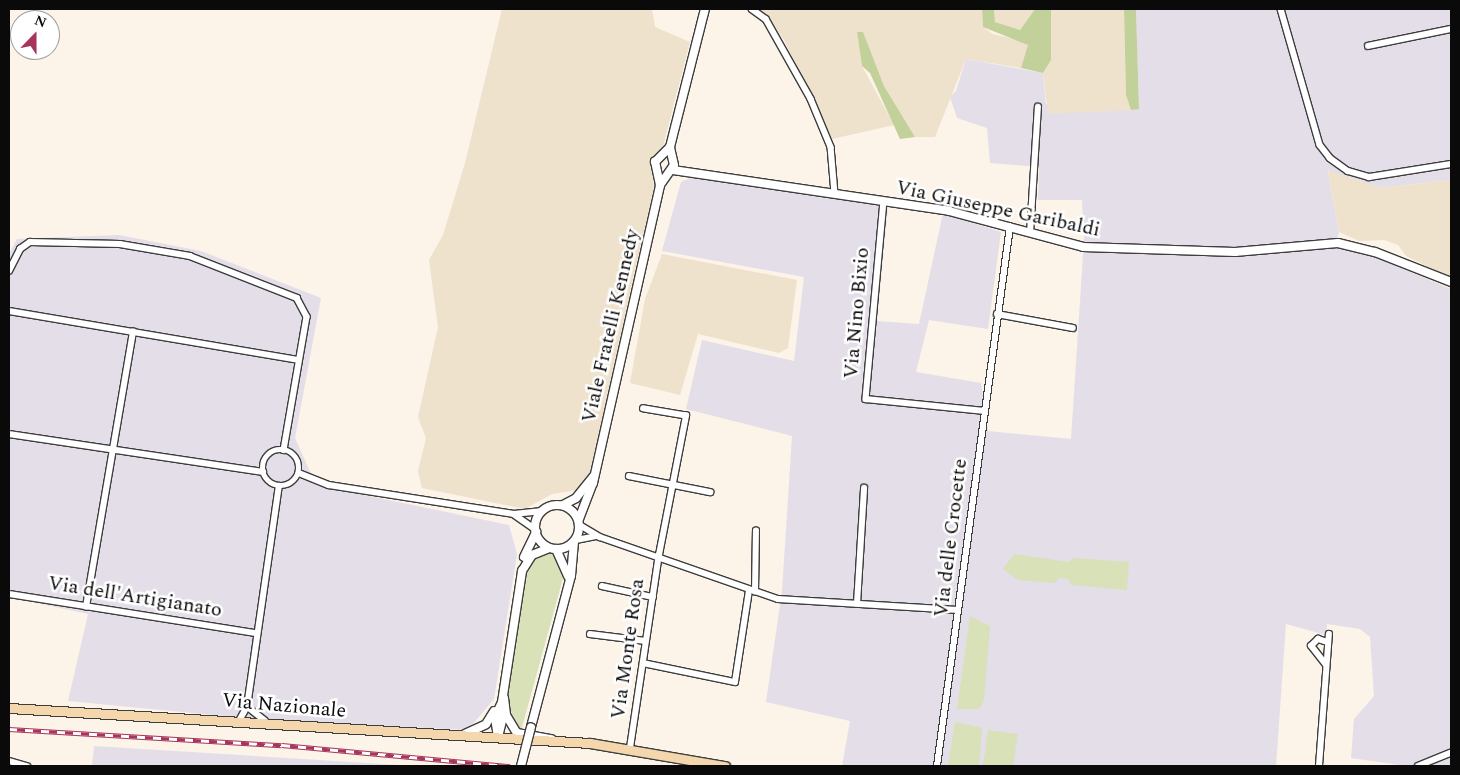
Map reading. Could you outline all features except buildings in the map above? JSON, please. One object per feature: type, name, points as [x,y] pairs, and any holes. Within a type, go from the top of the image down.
[{"type":"main road","name":"Via Nazionale","points":[[9,708],[240,718],[272,723],[556,740],[630,748],[725,766]]},
{"type":"street","points":[[672,166],[670,147],[704,9]]},
{"type":"street","points":[[752,9],[766,19],[811,99],[831,147],[835,194]]},
{"type":"street","points":[[1281,9],[1320,145],[1330,158],[1348,171],[1368,177],[1451,164]]},
{"type":"street","points":[[1368,46],[1451,29]]},
{"type":"street","points":[[1030,233],[1038,107]]},
{"type":"street","points":[[670,147],[660,156],[656,169],[672,166]]},
{"type":"street","points":[[660,156],[672,166]]},
{"type":"street","name":"Via Giuseppe Garibaldi","points":[[672,166],[884,201],[1010,227],[1083,247],[1168,252],[1338,243],[1375,252],[1451,282]]},
{"type":"street","name":"Viale Fratelli Kennedy","points":[[521,766],[569,581],[579,522],[595,474],[660,186],[672,166]]},
{"type":"street","name":"Viale Fratelli Kennedy","points":[[656,169],[660,186]]},
{"type":"street","name":"Via Nino Bixio","points":[[884,201],[866,399],[984,411]]},
{"type":"street","name":"Via delle Crocette","points":[[937,766],[1010,227]]},
{"type":"street","points":[[9,271],[20,249],[30,242],[120,244],[190,256],[303,302],[307,318],[298,360],[284,450]]},
{"type":"street","points":[[9,311],[298,360]]},
{"type":"street","points":[[997,314],[1073,328]]},
{"type":"street","points":[[86,607],[133,332]]},
{"type":"street","name":"Via Monte Rosa","points":[[630,748],[659,555],[686,416],[644,409]]},
{"type":"street","points":[[9,434],[263,472],[279,486]]},
{"type":"street","points":[[263,472],[268,455],[284,450],[295,456],[299,473]]},
{"type":"street","points":[[279,486],[292,482],[299,473]]},
{"type":"street","points":[[299,473],[329,485],[514,514],[542,511],[522,571],[503,698],[504,723],[498,737]]},
{"type":"street","name":"Viale Fratelli Kennedy","points":[[542,511],[562,505],[576,498],[595,474]]},
{"type":"street","points":[[630,476],[710,492]]},
{"type":"street","points":[[240,718],[246,707],[279,486]]},
{"type":"street","points":[[857,604],[864,488]]},
{"type":"street","points":[[562,505],[579,522],[600,537],[659,555],[752,591],[778,599],[958,610]]},
{"type":"street","points":[[514,514],[535,530],[564,560],[569,581]]},
{"type":"street","points":[[643,663],[735,682],[752,591],[756,531]]},
{"type":"street","points":[[522,571],[532,555],[575,541],[600,537]]},
{"type":"street","points":[[602,586],[653,597]]},
{"type":"street","name":"Via dell'Artigianato","points":[[9,594],[256,634]]},
{"type":"street","points":[[590,634],[646,641]]},
{"type":"street","points":[[1319,766],[1329,634]]},
{"type":"street","points":[[1326,665],[1311,646],[1318,639],[1328,642]]},
{"type":"street","points":[[463,735],[486,724],[503,698]]},
{"type":"street","name":"Via Nazionale","points":[[503,698],[506,715],[517,733],[556,740]]},
{"type":"street","points":[[246,707],[254,716],[272,723]]},
{"type":"street","points":[[1420,766],[1451,753]]},
{"type":"street","points":[[9,761],[27,766]]},
{"type":"shaded area","points":[[502,9],[652,9],[655,27],[690,42],[663,146],[650,161],[654,186],[589,476],[578,490],[552,494],[525,509],[422,488],[418,471],[426,438],[418,417],[438,327],[429,260],[443,235],[465,163]]},
{"type":"shaded area","points":[[756,9],[982,9],[983,27],[993,34],[1022,41],[1028,45],[1027,53],[1021,68],[966,59],[935,137],[915,137],[884,86],[863,33],[857,32],[862,66],[894,125],[832,139],[784,40],[768,17]]},
{"type":"shaded area","points":[[994,9],[1035,9],[1020,30],[995,22]]},
{"type":"shaded area","points":[[1051,9],[1124,9],[1126,95],[1131,110],[1048,114],[1043,73],[1051,60]]},
{"type":"shaded area","points":[[1136,9],[1451,9],[1451,180],[1380,188],[1328,171],[1339,232],[1335,248],[1356,249],[1451,289],[1451,766],[1407,766],[1351,758],[1354,719],[1374,696],[1370,637],[1360,629],[1327,624],[1326,635],[1286,624],[1276,766],[842,766],[850,721],[766,702],[782,591],[792,436],[686,409],[702,340],[794,361],[804,277],[662,251],[681,182],[693,177],[740,182],[888,206],[877,321],[919,324],[943,213],[1001,232],[988,329],[929,320],[916,372],[981,383],[988,431],[1071,439],[1084,240],[1082,200],[1038,200],[1039,167],[990,163],[987,128],[957,118],[950,97],[956,91],[966,59],[1043,73],[1046,104],[1139,109]]},
{"type":"shaded area","points":[[1328,170],[1380,188],[1451,180],[1451,278],[1406,256],[1398,245],[1384,240],[1359,241],[1339,232]]},
{"type":"shaded area","points":[[119,235],[201,251],[321,298],[295,438],[316,485],[509,525],[517,554],[494,699],[468,730],[255,719],[68,701],[88,614],[9,597],[9,254],[17,239]]},
{"type":"shaded area","points":[[662,254],[797,280],[788,348],[779,353],[698,334],[680,395],[630,383],[645,299]]},
{"type":"shaded area","points":[[94,746],[416,766],[92,766]]},
{"type":"green space","points":[[982,9],[994,9],[995,22],[1020,30],[1035,9],[1051,9],[1051,60],[1043,73],[1021,68],[1028,45],[983,27]]},
{"type":"green space","points":[[1124,9],[1136,9],[1139,109],[1131,110],[1126,95]]},
{"type":"green space","points":[[857,32],[863,32],[884,86],[915,137],[900,139],[870,73],[862,66]]},
{"type":"green space","points":[[545,552],[556,554],[565,571],[521,731],[510,717],[507,697],[526,571],[531,559]]},
{"type":"green space","points":[[1014,554],[1069,562],[1073,558],[1129,562],[1127,590],[1071,585],[1068,579],[1059,578],[1054,583],[1018,580],[1003,569]]},
{"type":"green space","points":[[970,616],[990,626],[984,701],[979,709],[957,709]]},
{"type":"green space","points":[[955,722],[982,728],[979,766],[948,766]]},
{"type":"green space","points":[[988,730],[1018,734],[1013,766],[983,766]]},
{"type":"railway","points":[[9,729],[282,745],[510,766]]}]
